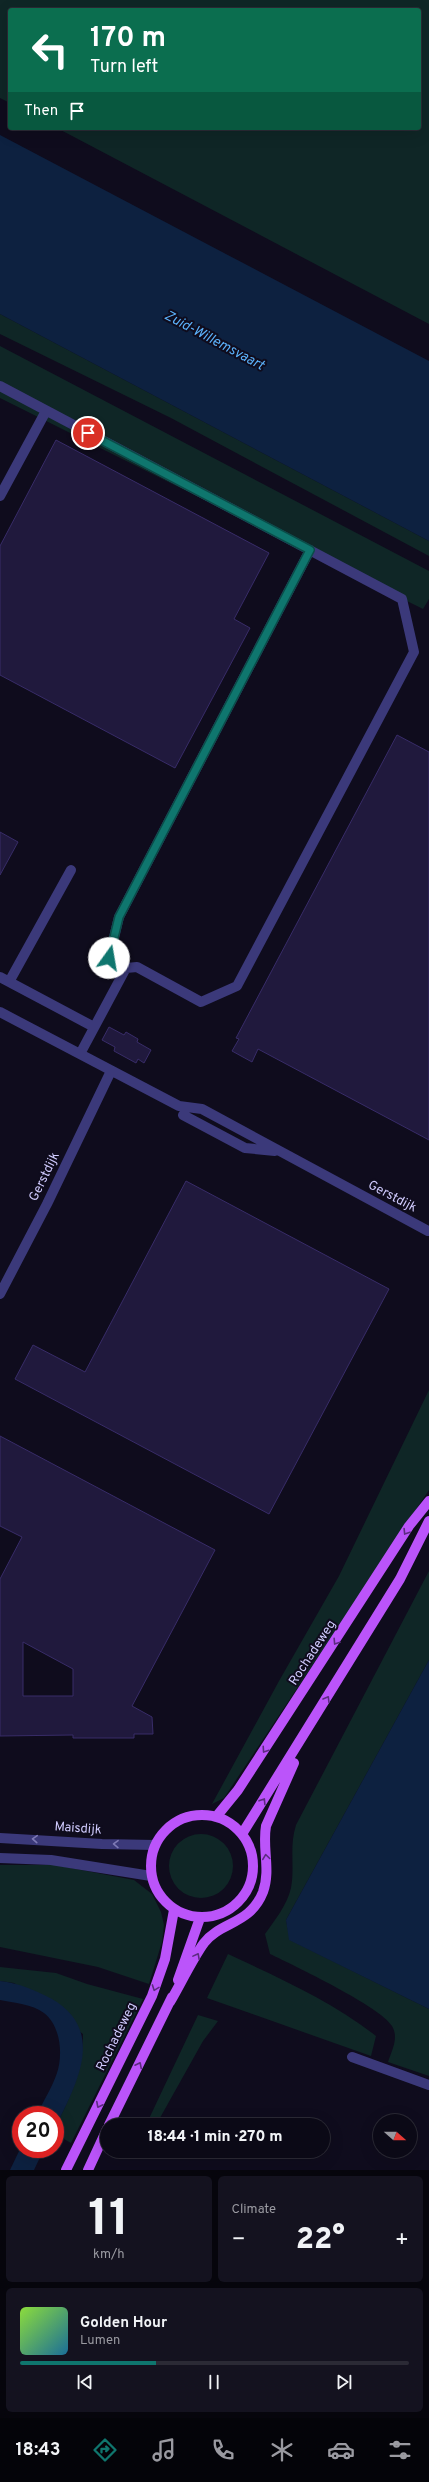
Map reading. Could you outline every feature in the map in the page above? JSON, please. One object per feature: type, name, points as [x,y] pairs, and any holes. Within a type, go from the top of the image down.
[{"type":"main road","name":"Rochadeweg","points":[[216,1817],[238,1790],[409,1526],[429,1501]]},
{"type":"main road","points":[[242,1834],[307,1732],[400,1579],[429,1521]]},
{"type":"main road","points":[[112,2118],[170,2002],[203,1944],[211,1936],[245,1916],[260,1898],[267,1870],[264,1837],[266,1826],[307,1732]]},
{"type":"main road","points":[[196,1815],[216,1817],[231,1824],[242,1834],[248,1843],[253,1861],[253,1872],[248,1889],[236,1905],[219,1915],[200,1918],[186,1916],[174,1910],[163,1901],[151,1876],[151,1860],[155,1845],[165,1830],[180,1819],[196,1815]]},
{"type":"main road","name":"Rochadeweg","points":[[66,2170],[152,1996],[164,1959],[174,1910]]},
{"type":"main road","points":[[170,2002],[200,1918]]},
{"type":"main road","points":[[88,2170],[100,2143]]},
{"type":"street","points":[[0,386],[46,411],[310,550],[402,599],[414,652],[237,986],[201,1002],[137,967],[126,968],[109,958],[119,917],[310,550]]},
{"type":"street","points":[[0,496],[46,411]]},
{"type":"street","points":[[72,870],[5,979],[94,1027]]},
{"type":"street","points":[[80,1054],[126,968]]},
{"type":"street","name":"Gerstdijk","points":[[0,1012],[181,1110],[202,1109],[428,1231]]},
{"type":"street","name":"Gerstdijk","points":[[0,1294],[47,1204],[111,1071]]},
{"type":"street","name":"Maisdijk","points":[[0,1838],[102,1844],[155,1845]]},
{"type":"street","points":[[0,1858],[50,1860],[151,1876]]},
{"type":"street","points":[[352,2057],[429,2085]]},
{"type":"green space","points":[[0,0],[429,0],[429,324],[61,130],[421,130],[421,8],[8,8],[8,102],[0,98]]},
{"type":"green space","points":[[0,314],[429,541],[429,556],[171,418],[0,334]]},
{"type":"green space","points":[[0,346],[429,571],[429,599],[423,609],[0,398]]},
{"type":"green space","points":[[429,1390],[429,1490],[224,1798],[212,1804],[279,1681],[339,1576]]},
{"type":"green space","points":[[429,1571],[429,1660],[286,1920],[290,1940],[429,2009],[429,2076],[388,2062],[394,2044],[395,2035],[392,2026],[385,2018],[372,2008],[336,1987],[270,1954],[265,1934],[284,1906],[291,1888],[292,1849],[296,1825]]},
{"type":"green space","points":[[201,1834],[219,1840],[227,1848],[233,1866],[227,1884],[219,1892],[201,1898],[183,1892],[175,1884],[169,1866],[175,1848],[183,1840]]},
{"type":"green space","points":[[0,1865],[55,1865],[134,1880],[152,1894],[161,1912],[164,1925],[162,1942],[149,1984],[98,1967],[0,1947]]},
{"type":"green space","points":[[228,1954],[305,1991],[359,2023],[376,2036],[371,2056],[207,1998]]},
{"type":"green space","points":[[0,1967],[56,1973],[87,1984],[143,1999],[71,2143],[64,2139],[64,2109],[71,2094],[78,2072],[81,2060],[83,2034],[14,1983],[0,1981]]},
{"type":"green space","points":[[198,2015],[218,2021],[203,2041],[160,2118],[149,2118]]},
{"type":"water","name":"Zuid-Willemsvaart","points":[[0,135],[429,361],[429,541],[0,314]]},
{"type":"water","points":[[429,1660],[429,2009],[289,1940],[286,1920]]},
{"type":"water","points":[[0,1981],[27,1987],[52,1999],[69,2012],[79,2027],[83,2043],[82,2059],[78,2077],[64,2109],[64,2106],[42,2106],[53,2084],[59,2066],[59,2041],[54,2025],[44,2013],[39,2010],[23,2004],[0,2000]]},
{"type":"water","points":[[16,2158],[40,2158],[34,2170],[10,2170]]},
{"type":"building","points":[[56,440],[269,553],[234,619],[250,628],[175,768],[0,675],[0,546]]},
{"type":"building","points":[[397,735],[429,752],[429,1140],[258,1049],[252,1062],[232,1051],[239,1039],[236,1038]]},
{"type":"building","points":[[0,832],[18,842],[0,875]]},
{"type":"building","points":[[109,1027],[124,1035],[126,1032],[138,1039],[137,1042],[151,1050],[144,1063],[138,1059],[136,1063],[114,1051],[115,1047],[102,1040]]},
{"type":"building","points":[[186,1181],[389,1289],[269,1514],[15,1379],[33,1345],[85,1372]]},
{"type":"building","points":[[0,1436],[215,1550],[132,1706],[152,1717],[153,1734],[134,1734],[134,1738],[73,1738],[73,1735],[0,1736],[0,1579],[22,1537],[0,1526]],"holes":[[[23,1642],[73,1669],[73,1696],[23,1696]]]},
{"type":"route","points":[[88,433],[310,550],[119,917],[109,958]]}]
